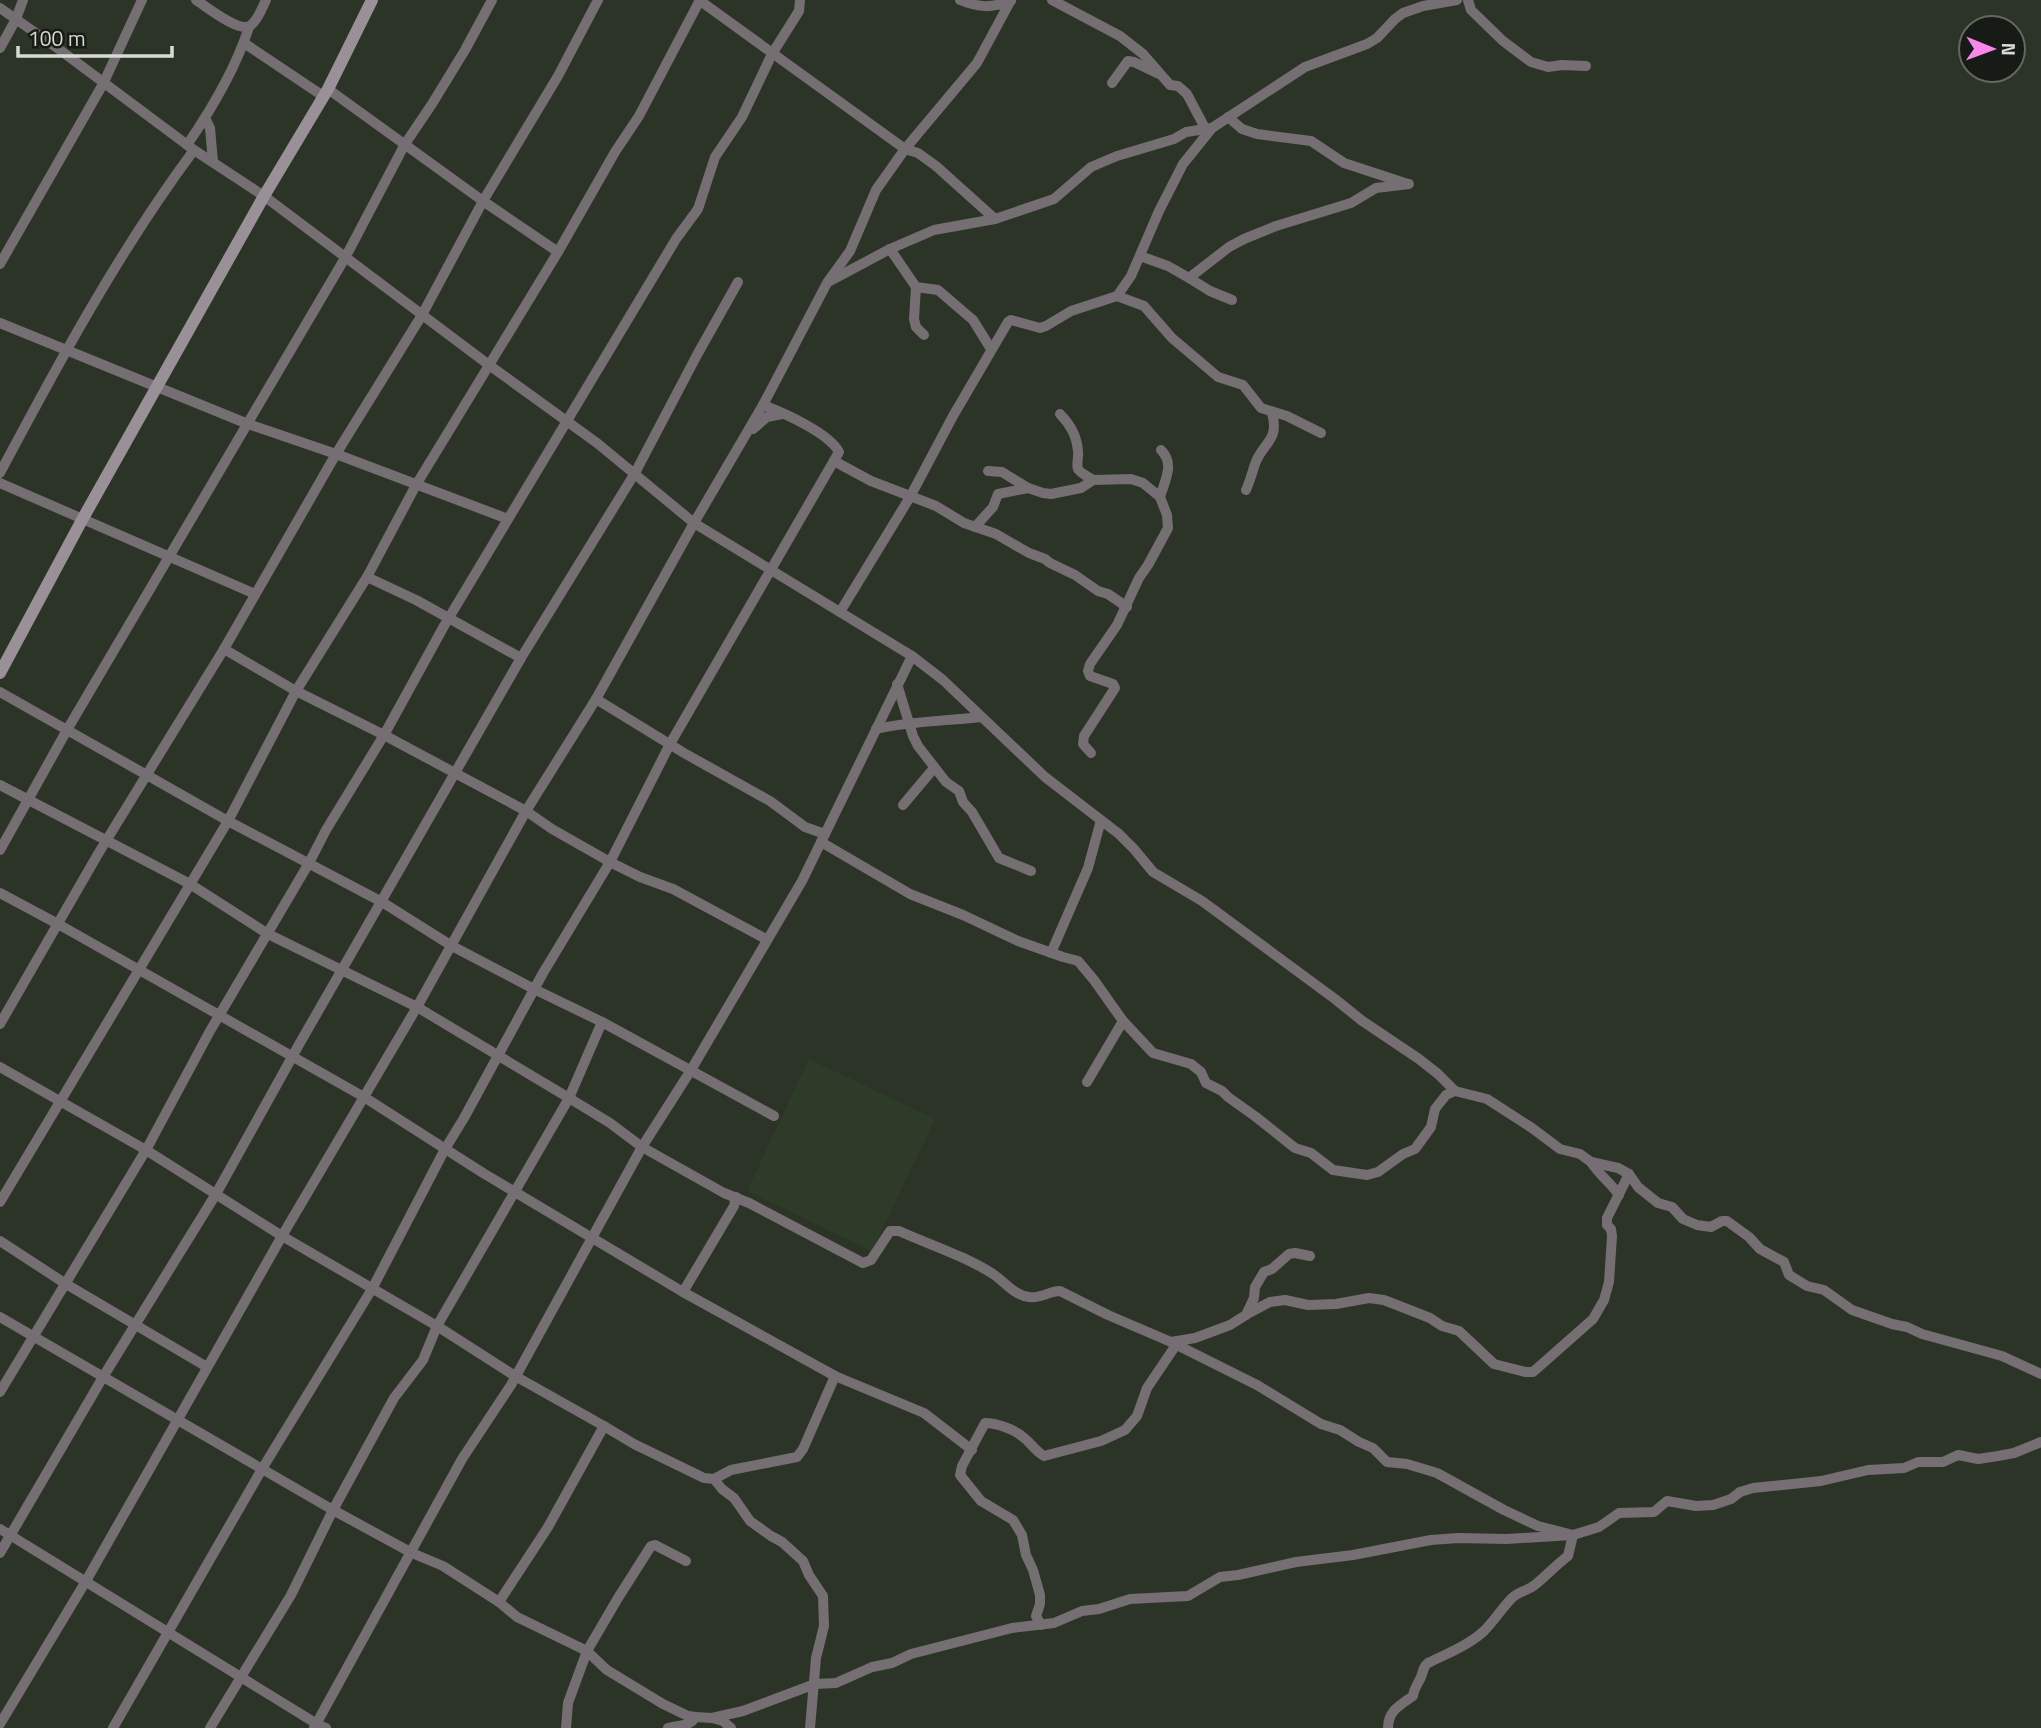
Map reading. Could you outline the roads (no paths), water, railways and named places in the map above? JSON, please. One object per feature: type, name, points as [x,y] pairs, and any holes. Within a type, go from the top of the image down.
[{"type":"street","points":[[0,48],[23,0]]},
{"type":"street","points":[[0,264],[103,83],[142,0]]},
{"type":"street","points":[[196,0],[236,26],[249,27]]},
{"type":"street","points":[[0,473],[65,350],[191,147],[244,43],[249,27],[266,0]]},
{"type":"street","points":[[0,673],[82,520],[264,196],[326,92],[372,0]]},
{"type":"street","points":[[0,850],[67,730],[345,258],[405,144],[439,94],[492,0]]},
{"type":"street","points":[[0,1024],[422,315],[483,201],[558,76],[598,0]]},
{"type":"street","points":[[0,1202],[228,821],[296,691],[367,577],[416,485],[639,116],[699,0],[905,149],[918,153],[936,166],[995,219]]},
{"type":"street","points":[[0,1392],[146,1150],[219,1016],[449,618],[676,239],[698,209],[715,157],[742,117],[772,54],[799,10],[800,0]]},
{"type":"street","points":[[960,0],[978,7],[995,7],[1011,1]]},
{"type":"street","points":[[1052,0],[1120,36],[1143,54],[1170,85],[1178,86],[1187,94],[1209,128]]},
{"type":"street","points":[[827,283],[890,249],[934,230],[995,219],[1054,199],[1091,167],[1117,156],[1174,139],[1186,132],[1209,128],[1305,68],[1367,44],[1403,13],[1423,6],[1457,0]]},
{"type":"street","points":[[1468,0],[1471,10],[1503,41],[1531,62],[1548,67],[1586,66]]},
{"type":"street","points":[[0,1724],[86,1581],[282,1236],[417,1007],[526,811],[597,699],[694,523],[746,436],[827,283],[850,251],[876,190],[905,149],[977,63],[1011,1]]},
{"type":"street","points":[[995,7],[1003,15]]},
{"type":"street","points":[[0,8],[191,147],[264,196],[566,420],[694,523],[912,656],[943,680],[1045,777],[1134,849],[1153,872],[1202,901],[1361,1020],[1429,1066],[1455,1091],[1488,1099],[1560,1149],[1580,1154],[1591,1162],[1618,1168],[1629,1174],[1638,1186],[1658,1203],[1672,1207],[1683,1219],[1711,1227],[1724,1220],[1734,1225],[1760,1249],[1784,1262],[1789,1275],[1807,1286],[1824,1290],[1852,1310],[1922,1334],[2002,1356],[2041,1374]]},
{"type":"street","points":[[244,43],[405,144],[558,252]]},
{"type":"street","points":[[1112,83],[1128,61],[1160,75]]},
{"type":"street","points":[[1189,278],[1229,247],[1244,239],[1276,226],[1351,203],[1376,188],[1409,184],[1344,163],[1311,141],[1257,134],[1242,129],[1228,117]]},
{"type":"street","points":[[205,118],[210,128],[213,162]]},
{"type":"street","points":[[840,612],[910,497],[991,349],[1010,320],[1040,328],[1071,311],[1116,296],[1131,276],[1183,164],[1209,128]]},
{"type":"street","points":[[890,249],[916,286],[914,319],[916,327],[924,335]]},
{"type":"street","points":[[1140,256],[1168,266],[1210,291],[1232,300]]},
{"type":"street","points":[[0,1553],[103,1377],[216,1195],[521,658],[635,473],[738,282]]},
{"type":"street","points":[[916,286],[938,290],[973,320],[991,349]]},
{"type":"street","points":[[1116,296],[1144,306],[1172,338],[1218,377],[1244,385],[1261,408],[1287,416],[1321,433]]},
{"type":"street","points":[[0,323],[248,424],[337,454],[508,519]]},
{"type":"street","points":[[113,1728],[262,1469],[372,1289],[445,1149],[534,989],[610,862],[670,744],[839,452],[834,444],[786,414],[763,405]]},
{"type":"street","points":[[1246,490],[1256,460],[1273,434],[1275,428],[1272,413]]},
{"type":"street","points":[[746,436],[767,417],[786,414]]},
{"type":"street","points":[[1060,414],[1074,434],[1078,450],[1078,468],[1093,480]]},
{"type":"street","points":[[1160,497],[1169,465],[1167,456],[1161,450]]},
{"type":"street","points":[[834,461],[863,477],[936,506],[964,523],[996,534],[1029,553],[1045,558],[1127,607]]},
{"type":"street","points":[[988,471],[1002,472],[1028,488],[1051,494],[1081,488],[1093,480],[1131,480],[1143,484],[1160,497],[1167,515],[1168,528],[1139,578],[1118,625],[1090,664],[1090,676],[1113,684],[1115,688],[1084,736],[1083,744],[1091,753]]},
{"type":"street","points":[[0,483],[255,594]]},
{"type":"street","points":[[975,527],[993,507],[998,494],[1028,488]]},
{"type":"street","points":[[367,577],[521,658]]},
{"type":"street","points":[[224,649],[296,691],[526,811],[610,862],[673,889],[766,939]]},
{"type":"street","points":[[0,1529],[319,1727],[462,1459],[504,1397],[642,1147],[691,1070],[802,881],[912,656]]},
{"type":"street","points":[[897,684],[918,746],[946,782],[959,791],[963,802],[972,812],[999,858],[1031,871]]},
{"type":"street","points":[[0,692],[228,821],[382,902],[452,946],[603,1022],[774,1116]]},
{"type":"street","points":[[597,699],[770,801],[805,827],[910,894],[1018,941],[1081,962],[1123,1021],[1153,1053],[1191,1065],[1201,1072],[1206,1083],[1222,1091],[1295,1148],[1311,1153],[1333,1170],[1367,1175],[1378,1172],[1415,1149],[1431,1127],[1435,1109],[1446,1095],[1455,1091]]},
{"type":"street","points":[[876,729],[926,721],[981,717]]},
{"type":"street","points":[[903,805],[934,768]]},
{"type":"street","points":[[0,785],[190,884],[268,934],[417,1007],[610,1123],[642,1147],[724,1193],[863,1263],[871,1260],[890,1231],[899,1231],[980,1266],[1018,1294],[1030,1298],[1060,1291],[1174,1343],[1257,1385],[1321,1424],[1340,1430],[1373,1448],[1387,1462],[1407,1464],[1437,1473],[1538,1526],[1573,1535]]},
{"type":"street","points":[[1051,953],[1088,868],[1101,820]]},
{"type":"street","points":[[0,893],[364,1097],[445,1149],[683,1292],[835,1376],[924,1413],[972,1450]]},
{"type":"street","points":[[1087,1082],[1123,1021]]},
{"type":"street","points":[[210,1728],[291,1595],[332,1510],[394,1398],[423,1360],[437,1326],[569,1098],[603,1022]]},
{"type":"street","points":[[0,1067],[146,1150],[282,1236],[437,1326],[515,1376],[634,1444],[698,1476],[714,1479],[731,1470],[797,1457],[835,1376]]},
{"type":"street","points":[[1591,1162],[1598,1174],[1619,1195]]},
{"type":"street","points":[[1041,1625],[1036,1616],[1040,1595],[1022,1535],[1013,1520],[981,1501],[960,1475],[985,1423],[1022,1435],[1044,1456],[1101,1441],[1125,1430],[1138,1416],[1147,1388],[1174,1343],[1205,1335],[1230,1325],[1270,1302],[1285,1300],[1308,1305],[1336,1304],[1369,1298],[1384,1300],[1430,1318],[1442,1326],[1460,1331],[1494,1364],[1533,1372],[1593,1319],[1604,1300],[1609,1282],[1612,1236],[1607,1217],[1629,1174]]},
{"type":"street","points":[[1619,1195],[1638,1186]]},
{"type":"street","points":[[683,1292],[734,1206],[736,1197]]},
{"type":"street","points":[[0,1241],[66,1284],[207,1367]]},
{"type":"street","points":[[1246,1315],[1254,1298],[1255,1287],[1264,1272],[1272,1269],[1289,1254],[1295,1252],[1310,1256]]},
{"type":"street","points":[[0,1317],[332,1510],[412,1553],[443,1566],[499,1602],[517,1618],[587,1651],[607,1670],[663,1704],[688,1716],[723,1721],[731,1728]]},
{"type":"street","points":[[499,1602],[548,1527],[604,1426]]},
{"type":"street","points":[[712,1718],[766,1704],[815,1684],[836,1683],[911,1654],[1012,1628],[1054,1623],[1082,1611],[1100,1609],[1130,1599],[1188,1596],[1220,1577],[1444,1539],[1573,1535],[1599,1527],[1619,1513],[1654,1512],[1667,1502],[1696,1506],[1713,1505],[1753,1488],[1821,1481],[1868,1470],[1904,1468],[1919,1462],[1943,1462],[1958,1455],[1978,1459],[1998,1456],[2014,1453],[2041,1442]]},
{"type":"street","points":[[714,1479],[734,1498],[750,1521],[782,1542],[803,1561],[808,1576],[823,1596],[824,1626],[816,1658],[810,1728]]},
{"type":"street","points":[[1388,1728],[1389,1715],[1413,1696],[1427,1662],[1468,1643],[1483,1632],[1510,1600],[1519,1592],[1535,1585],[1568,1556],[1573,1535]]},
{"type":"street","points":[[566,1728],[568,1703],[587,1651],[652,1545],[686,1561]]},
{"type":"street","points":[[668,1728],[685,1726],[696,1717]]}]
